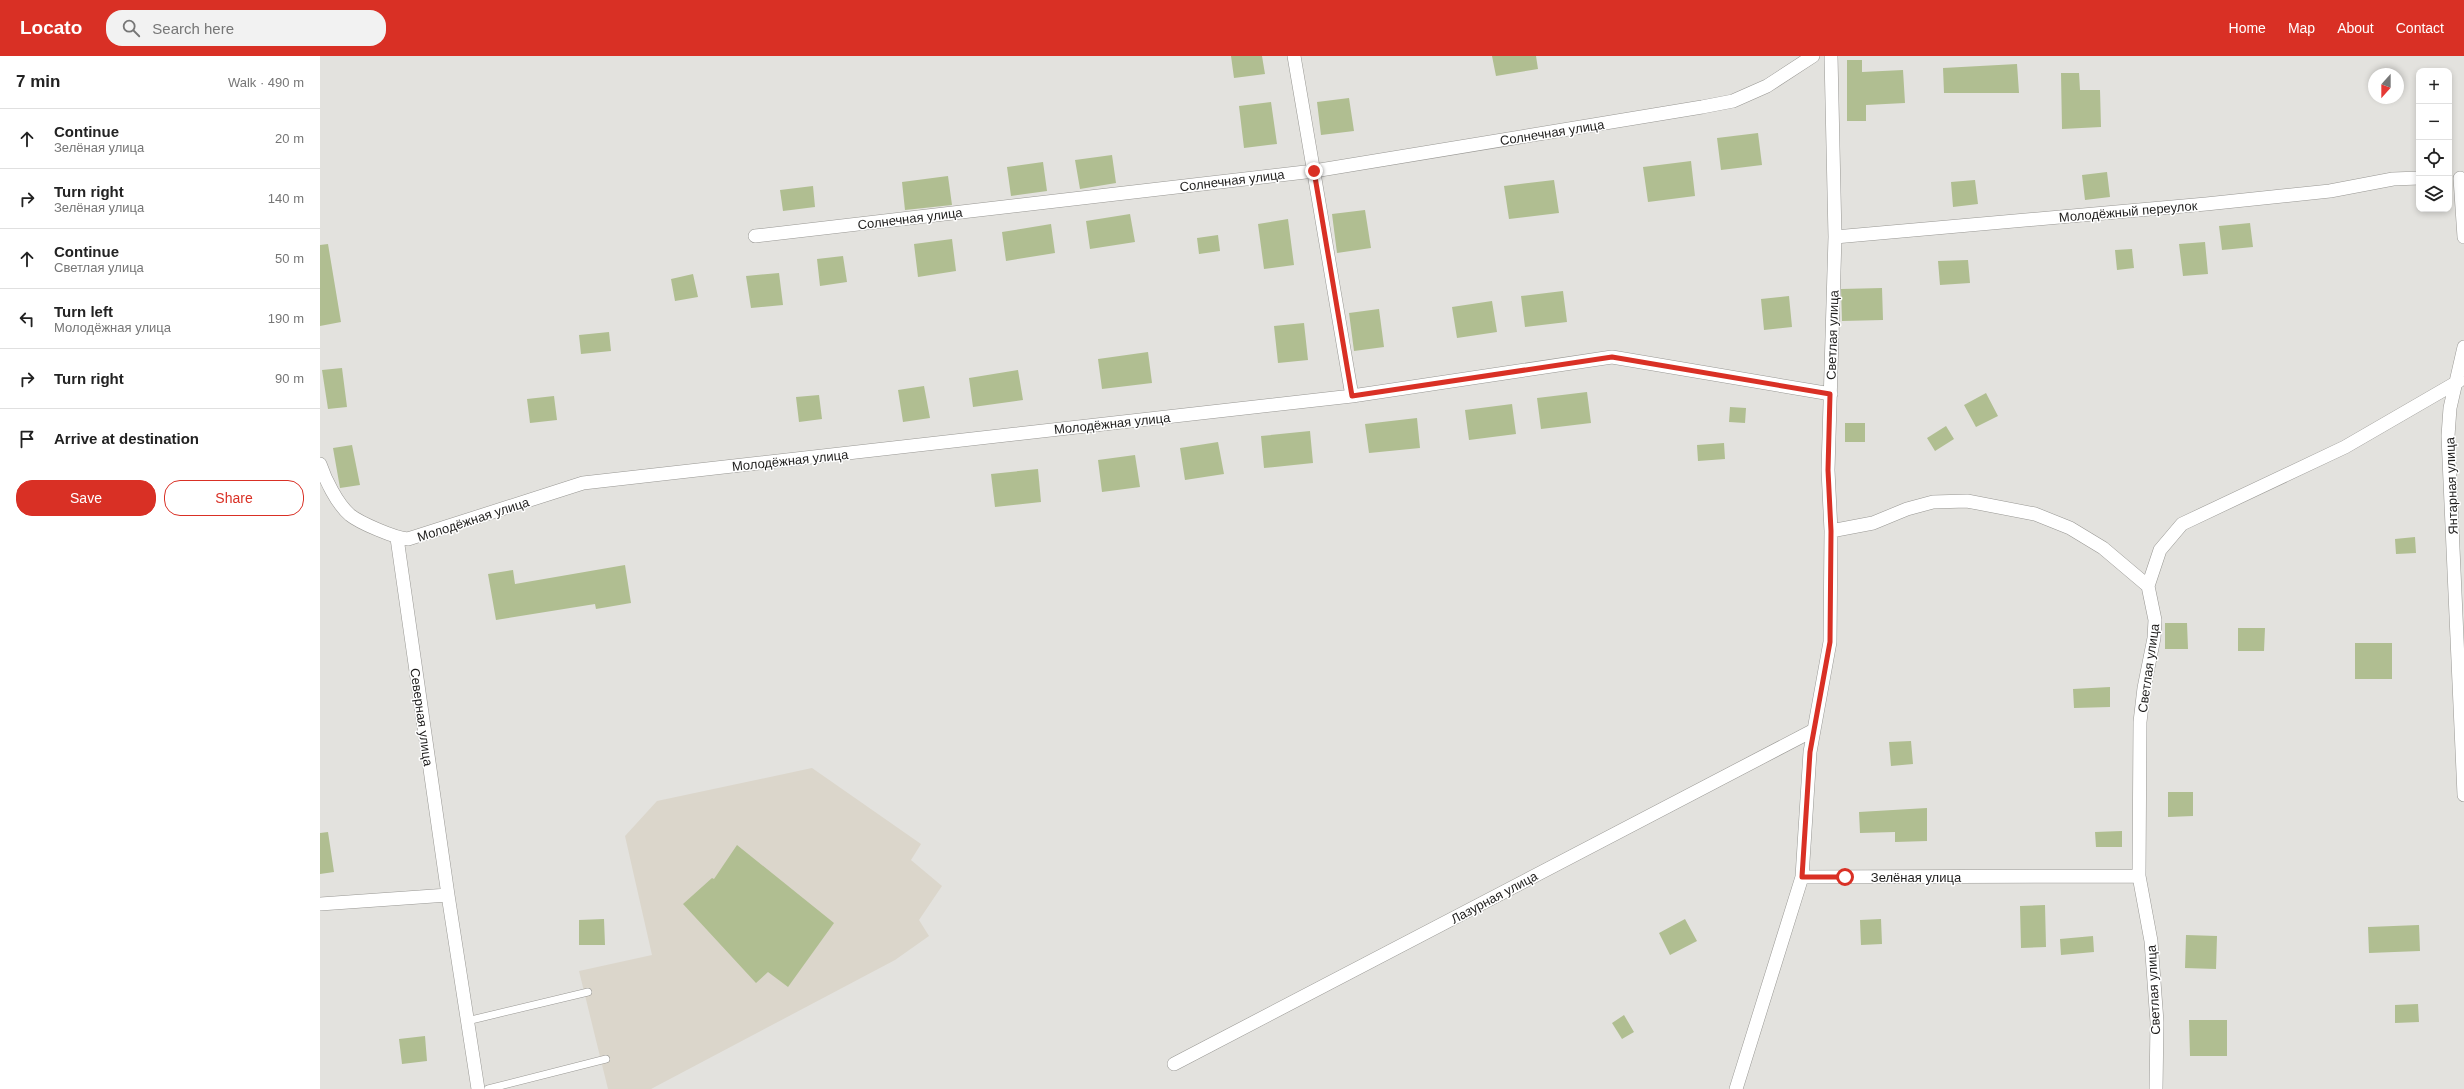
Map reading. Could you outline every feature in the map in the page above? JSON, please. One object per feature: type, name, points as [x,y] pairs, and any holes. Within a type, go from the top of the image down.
[{"type":"street","points":[[1294,56],[1352,396]]},
{"type":"street","name":"Солнечная улица","points":[[755,236],[1314,171],[1733,101],[1767,86],[1813,56]]},
{"type":"street","name":"Светлая улица","points":[[1831,56],[1836,237],[1828,470],[1831,531]]},
{"type":"street","name":"Молодёжный переулок","points":[[1836,237],[2206,204],[2330,191],[2393,179],[2416,178]]},
{"type":"street","points":[[2459,178],[2464,237]]},
{"type":"street","name":"Янтарная улица","points":[[2464,346],[2460,380],[2450,408],[2448,436],[2464,795]]},
{"type":"street","name":"Молодёжная улица","points":[[397,538],[408,539],[420,536],[583,483],[1352,396],[1612,357],[1830,394]]},
{"type":"street","points":[[1736,1089],[1802,877],[1810,752],[1830,642],[1831,531],[1873,523],[1907,509],[1933,502],[1967,501],[2035,514],[2070,528],[2103,548],[2148,586],[2160,550],[2182,524],[2345,447],[2460,380]]},
{"type":"street","points":[[320,464],[325,480],[350,514],[397,538]]},
{"type":"street","name":"Северная улица","points":[[397,538],[448,895],[478,1089]]},
{"type":"street","name":"Светлая улица","points":[[2148,586],[2155,620],[2154,638],[2144,688],[2140,722],[2139,876],[2151,941],[2157,1022],[2156,1089]]},
{"type":"street","name":"Лазурная улица","points":[[1174,1064],[1814,730]]},
{"type":"street","name":"Зелёная улица","points":[[1802,877],[2139,876]]},
{"type":"street","points":[[320,904],[448,895]]},
{"type":"lane","points":[[467,1021],[588,992]]},
{"type":"lane","points":[[488,1089],[606,1060]]},
{"type":"shaded area","points":[[812,768],[921,844],[911,860],[942,886],[919,920],[929,936],[895,960],[651,1089],[608,1089],[579,971],[652,955],[625,836],[657,801]]},
{"type":"building","points":[[1231,56],[1262,56],[1265,74],[1234,78]]},
{"type":"building","points":[[1492,56],[1536,56],[1538,69],[1496,76]]},
{"type":"building","points":[[1847,60],[1862,60],[1862,72],[1903,70],[1905,103],[1866,105],[1866,121],[1847,121]]},
{"type":"building","points":[[2017,64],[2019,93],[1944,93],[1943,68]]},
{"type":"building","points":[[2061,73],[2079,73],[2080,90],[2100,90],[2101,127],[2062,129]]},
{"type":"building","points":[[1349,98],[1354,131],[1321,135],[1317,102]]},
{"type":"building","points":[[1271,102],[1277,144],[1244,148],[1239,106]]},
{"type":"building","points":[[1758,133],[1762,165],[1721,170],[1717,138]]},
{"type":"building","points":[[1112,155],[1116,183],[1080,189],[1075,160]]},
{"type":"building","points":[[1691,161],[1695,196],[1648,202],[1643,167]]},
{"type":"building","points":[[1043,162],[1047,191],[1011,196],[1007,167]]},
{"type":"building","points":[[2107,172],[2110,197],[2085,200],[2082,175]]},
{"type":"building","points":[[948,176],[952,205],[905,210],[902,182]]},
{"type":"building","points":[[1554,180],[1559,213],[1509,219],[1504,186]]},
{"type":"building","points":[[1975,180],[1978,204],[1953,207],[1951,182]]},
{"type":"building","points":[[813,186],[815,207],[783,211],[780,190]]},
{"type":"building","points":[[1365,210],[1371,248],[1337,253],[1332,214]]},
{"type":"building","points":[[1130,214],[1135,242],[1090,249],[1086,221]]},
{"type":"building","points":[[1288,219],[1294,265],[1264,269],[1258,224]]},
{"type":"building","points":[[2250,223],[2253,247],[2222,250],[2219,226]]},
{"type":"building","points":[[1051,224],[1055,253],[1006,261],[1002,232]]},
{"type":"building","points":[[1218,235],[1220,251],[1199,254],[1197,238]]},
{"type":"building","points":[[952,239],[956,271],[918,277],[914,244]]},
{"type":"building","points":[[2205,242],[2208,274],[2183,276],[2179,244]]},
{"type":"building","points":[[328,244],[341,322],[320,326],[320,245]]},
{"type":"building","points":[[2132,249],[2134,268],[2117,270],[2115,250]]},
{"type":"building","points":[[843,256],[847,282],[820,286],[817,259]]},
{"type":"building","points":[[1968,260],[1970,283],[1940,285],[1938,261]]},
{"type":"building","points":[[779,273],[783,305],[751,308],[746,276]]},
{"type":"building","points":[[693,274],[698,297],[675,301],[671,279]]},
{"type":"building","points":[[1882,288],[1883,320],[1842,321],[1841,289]]},
{"type":"building","points":[[1563,291],[1567,322],[1525,327],[1521,296]]},
{"type":"building","points":[[1789,296],[1792,327],[1764,330],[1761,299]]},
{"type":"building","points":[[1492,301],[1497,332],[1457,338],[1452,307]]},
{"type":"building","points":[[1379,309],[1384,347],[1354,351],[1349,313]]},
{"type":"building","points":[[1304,323],[1308,360],[1278,363],[1274,326]]},
{"type":"building","points":[[609,332],[611,351],[581,354],[579,335]]},
{"type":"building","points":[[1148,352],[1152,383],[1102,389],[1098,359]]},
{"type":"building","points":[[342,368],[347,407],[328,409],[322,370]]},
{"type":"building","points":[[1018,370],[1023,400],[973,407],[969,378]]},
{"type":"building","points":[[924,386],[930,418],[903,422],[898,390]]},
{"type":"building","points":[[1587,392],[1591,423],[1541,429],[1537,398]]},
{"type":"building","points":[[1986,393],[1998,416],[1976,427],[1964,405]]},
{"type":"building","points":[[819,395],[822,419],[799,422],[796,397]]},
{"type":"building","points":[[554,396],[557,420],[530,423],[527,399]]},
{"type":"building","points":[[1512,404],[1516,434],[1469,440],[1465,410]]},
{"type":"building","points":[[1730,407],[1746,408],[1745,423],[1729,422]]},
{"type":"building","points":[[1417,418],[1420,448],[1369,453],[1365,424]]},
{"type":"building","points":[[1845,423],[1865,423],[1865,442],[1845,442]]},
{"type":"building","points":[[1946,426],[1954,439],[1935,451],[1927,438]]},
{"type":"building","points":[[1310,431],[1313,463],[1264,468],[1261,436]]},
{"type":"building","points":[[1218,442],[1224,474],[1185,480],[1180,448]]},
{"type":"building","points":[[1724,443],[1725,459],[1698,461],[1697,445]]},
{"type":"building","points":[[352,445],[360,485],[340,488],[333,448]]},
{"type":"building","points":[[1135,455],[1140,487],[1102,492],[1098,460]]},
{"type":"building","points":[[1038,469],[1041,502],[995,507],[991,474]]},
{"type":"building","points":[[2415,537],[2416,553],[2396,554],[2395,539]]},
{"type":"building","points":[[625,565],[631,603],[596,609],[595,604],[496,620],[488,574],[513,570],[515,584]]},
{"type":"building","points":[[2165,623],[2187,623],[2188,649],[2165,649]]},
{"type":"building","points":[[2238,628],[2265,628],[2264,651],[2238,651]]},
{"type":"building","points":[[2355,643],[2392,643],[2392,679],[2355,679]]},
{"type":"building","points":[[2110,687],[2110,707],[2074,708],[2073,689]]},
{"type":"building","points":[[1911,741],[1913,764],[1891,766],[1889,742]]},
{"type":"building","points":[[2168,792],[2193,792],[2193,816],[2168,817]]},
{"type":"building","points":[[1927,808],[1927,841],[1895,842],[1895,832],[1860,833],[1859,812]]},
{"type":"building","points":[[2122,831],[2122,847],[2096,847],[2095,832]]},
{"type":"building","points":[[328,832],[334,872],[320,874],[320,833]]},
{"type":"building","points":[[737,845],[834,923],[788,987],[768,972],[756,983],[683,904],[712,878],[714,879]]},
{"type":"building","points":[[2045,905],[2046,947],[2021,948],[2020,906]]},
{"type":"building","points":[[604,919],[605,945],[579,945],[579,920]]},
{"type":"building","points":[[1685,919],[1697,941],[1670,955],[1659,933]]},
{"type":"building","points":[[1881,919],[1882,944],[1861,945],[1860,920]]},
{"type":"building","points":[[2419,925],[2420,951],[2369,953],[2368,927]]},
{"type":"building","points":[[2186,935],[2217,936],[2216,969],[2185,968]]},
{"type":"building","points":[[2093,936],[2094,952],[2061,955],[2060,939]]},
{"type":"building","points":[[2418,1004],[2419,1022],[2395,1023],[2395,1005]]},
{"type":"building","points":[[1624,1015],[1634,1032],[1622,1039],[1612,1023]]},
{"type":"building","points":[[2189,1020],[2227,1020],[2227,1056],[2190,1056]]},
{"type":"building","points":[[425,1036],[427,1061],[402,1064],[399,1039]]},
{"type":"route","points":[[1314,171],[1352,396],[1612,357],[1830,394],[1828,470],[1831,531],[1830,642],[1810,752],[1802,877],[1845,877]]}]
